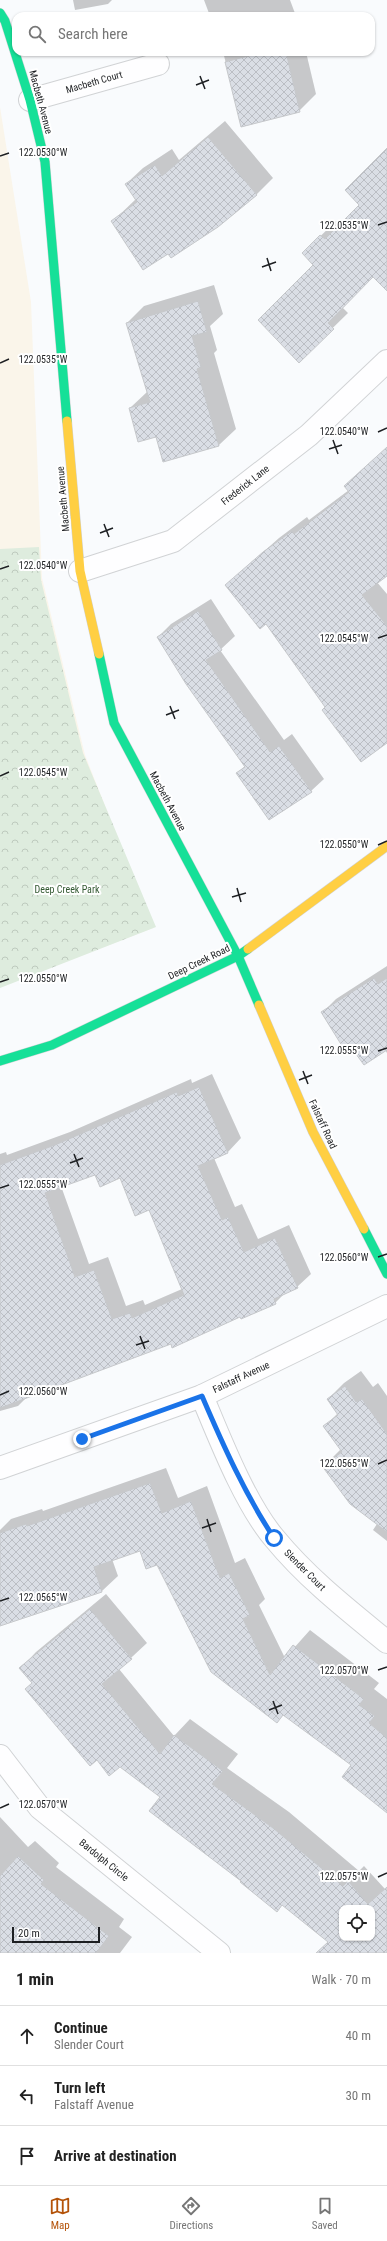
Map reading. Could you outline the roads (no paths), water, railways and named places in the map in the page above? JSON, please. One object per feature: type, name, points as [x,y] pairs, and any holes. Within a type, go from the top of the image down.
[{"type":"street","name":"Macbeth Avenue","points":[[0,13],[5,21],[12,43]]},
{"type":"street","name":"Macbeth Avenue","points":[[16,56],[30,100],[45,162],[80,570],[114,723],[238,956]]},
{"type":"street","name":"Macbeth Court","points":[[30,100],[158,64]]},
{"type":"street","name":"Frederick Lane","points":[[80,570],[173,541],[309,435],[387,361]]},
{"type":"street","name":"Deep Creek Road","points":[[0,1061],[52,1045],[238,956],[387,846]]},
{"type":"street","name":"Falstaff Road","points":[[238,956],[313,1132],[387,1274]]},
{"type":"street","name":"Falstaff Avenue","points":[[0,1468],[202,1396],[387,1306]]},
{"type":"street","name":"Slender Court","points":[[202,1396],[255,1510],[274,1538],[316,1584],[387,1642]]},
{"type":"street","name":"Bardolph Circle","points":[[0,1756],[40,1808],[219,1953]]},
{"type":"park label","name":"Deep Creek Park","points":[[67,889]]}]
